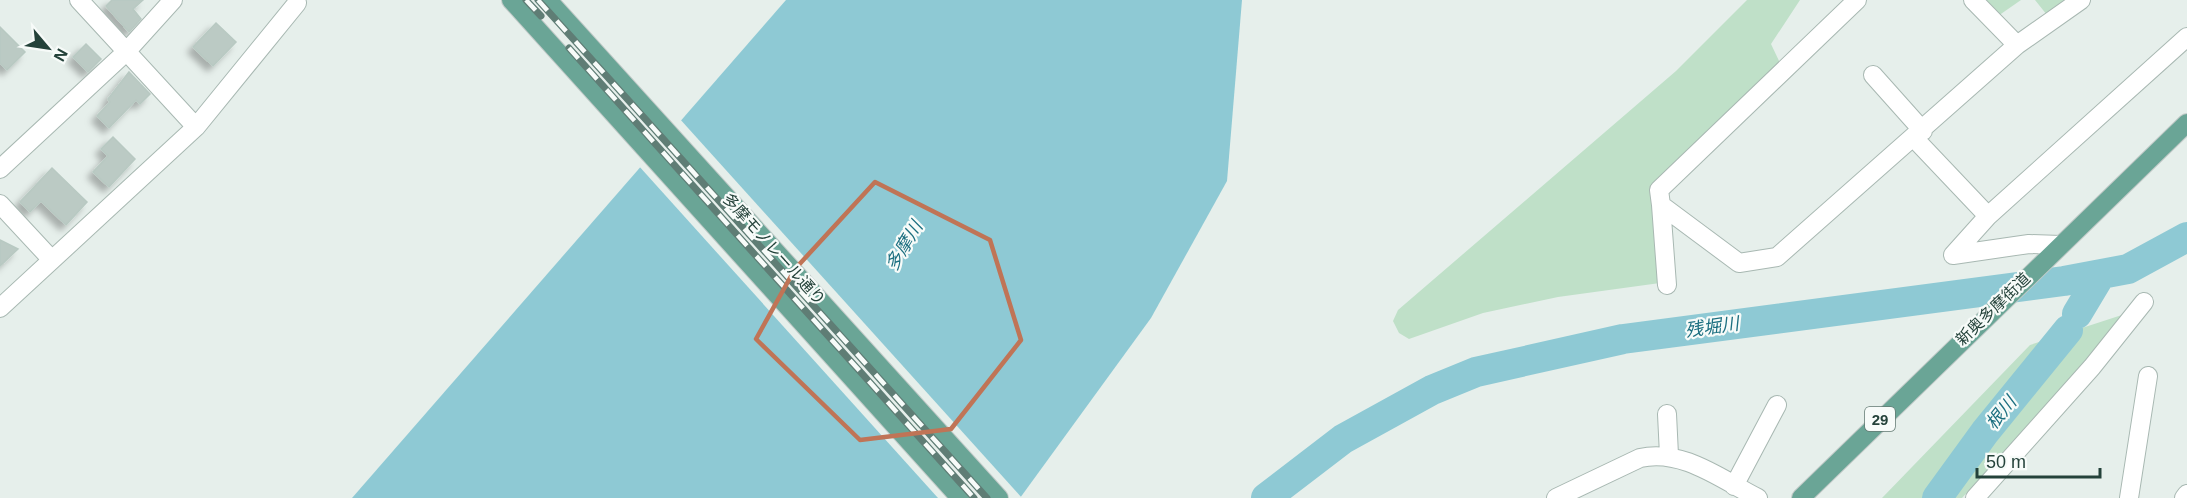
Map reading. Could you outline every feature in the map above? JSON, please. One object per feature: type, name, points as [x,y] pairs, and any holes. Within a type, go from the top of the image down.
[{"type":"main road","name":"多摩モノレール通り","points":[[511,0],[960,498]]},
{"type":"main road","name":"多摩モノレール通り","points":[[548,0],[999,498]]},
{"type":"main road","name":"新奥多摩街道","points":[[1801,498],[1960,341],[2187,123]]},
{"type":"street","points":[[79,0],[196,127]]},
{"type":"street","points":[[0,169],[126,52],[173,0]]},
{"type":"street","points":[[1667,285],[1659,190],[1857,0]]},
{"type":"street","points":[[1973,0],[2017,45]]},
{"type":"street","points":[[1661,205],[1739,263],[1777,257],[1919,134],[2017,45],[2081,0]]},
{"type":"street","points":[[0,308],[196,127],[297,3]]},
{"type":"street","points":[[2061,245],[2029,244],[1953,255],[1988,216],[2187,37]]},
{"type":"street","points":[[1873,75],[1988,216]]},
{"type":"street","points":[[0,204],[52,260]]},
{"type":"street","points":[[1976,498],[2092,367],[2144,302]]},
{"type":"street","points":[[2129,498],[2148,376]]},
{"type":"street","points":[[1734,486],[1777,405]]},
{"type":"street","points":[[1667,414],[1669,455]]},
{"type":"street","points":[[1557,498],[1640,458],[1669,455],[1758,498]]},
{"type":"street","points":[[2184,498],[2187,494]]},
{"type":"highlighted area","points":[[875,182],[990,240],[1021,340],[951,429],[860,440],[756,339],[795,269]]},
{"type":"green space","points":[[1747,0],[1800,0],[1771,44],[1781,65],[1654,188],[1660,283],[1558,297],[1483,313],[1409,339],[1399,333],[1393,321],[1398,310],[1676,71]]},
{"type":"green space","points":[[1983,0],[2021,0],[1998,16]]},
{"type":"green space","points":[[2035,0],[2070,0],[2047,15]]},
{"type":"green space","points":[[2128,313],[1962,498],[1882,498],[2030,345]]},
{"type":"water","name":"多摩川","points":[[786,0],[1242,0],[1227,181],[1151,318],[1020,498],[352,498]]},
{"type":"pier","points":[[679,118],[1022,498],[938,498],[638,165]]},
{"type":"building","points":[[112,0],[143,0],[133,9],[141,19],[129,32],[106,6]]},
{"type":"building","points":[[216,23],[236,42],[213,66],[193,47]]},
{"type":"building","points":[[0,27],[25,52],[7,70],[0,63]]},
{"type":"building","points":[[86,44],[101,59],[88,72],[73,57]]},
{"type":"building","points":[[129,72],[150,94],[140,104],[136,100],[109,128],[97,116],[110,102],[108,99]]},
{"type":"building","points":[[113,137],[135,159],[109,187],[93,172],[108,156],[101,149]]},
{"type":"building","points":[[52,168],[87,202],[66,225],[41,201],[30,212],[20,202]]},
{"type":"building","points":[[0,240],[18,249],[0,266]]},
{"type":"waterway","name":"残堀川","points":[[1266,498],[1343,439],[1432,390],[1476,372],[1623,339],[2064,281],[2128,269],[2187,237]]},
{"type":"waterway","name":"根川","points":[[2077,314],[2101,274]]},
{"type":"waterway","name":"根川","points":[[1937,498],[1985,432],[2068,330]]},
{"type":"railway","points":[[526,0],[541,16]]},
{"type":"railway","points":[[538,0],[987,498]]},
{"type":"railway","points":[[569,48],[974,498]]}]
